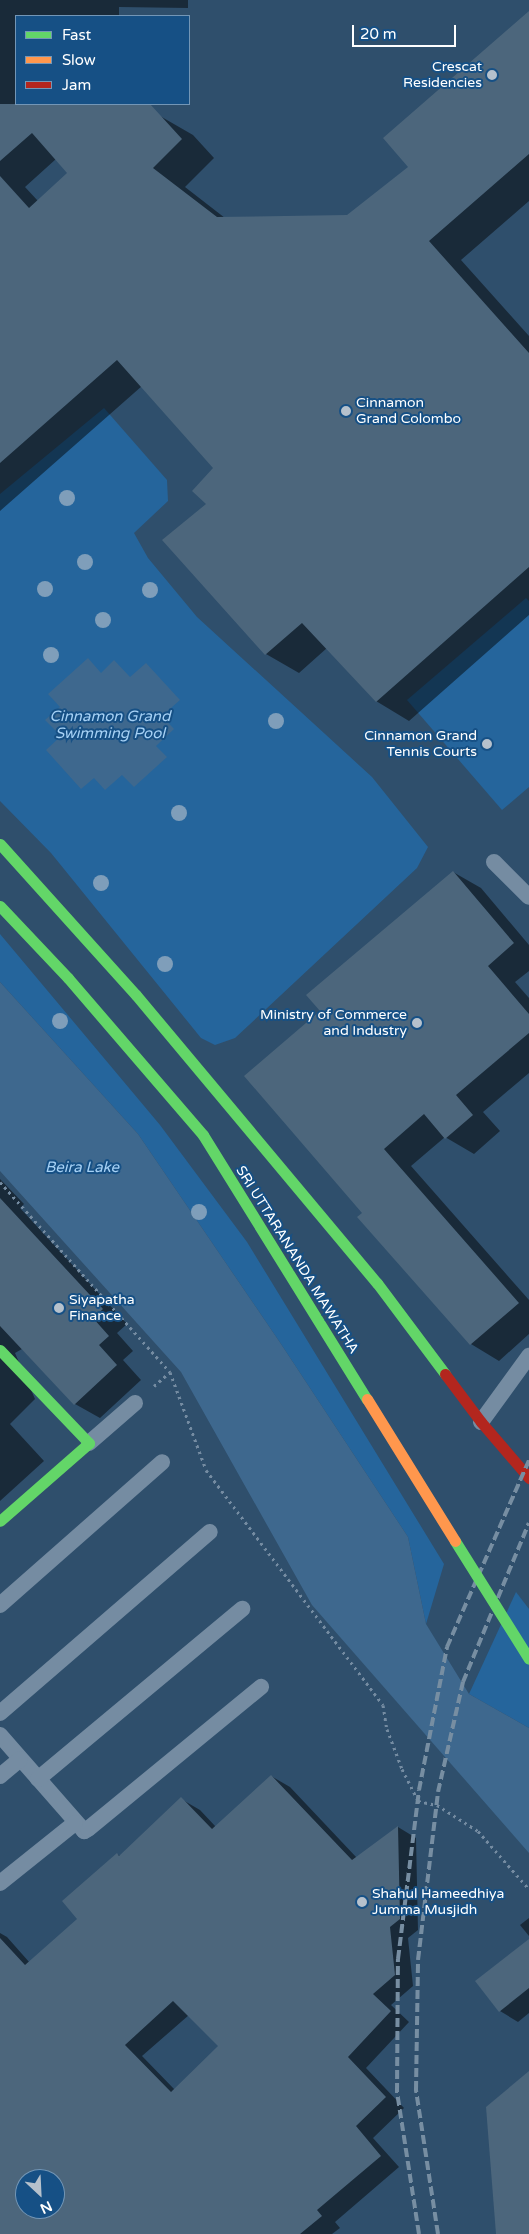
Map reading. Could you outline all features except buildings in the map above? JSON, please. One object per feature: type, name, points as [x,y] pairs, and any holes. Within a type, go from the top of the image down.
[{"type":"main road","points":[[0,844],[136,995],[377,1283],[481,1422],[529,1478]]},
{"type":"main road","name":"SRI UTTARANANDA MAWATHA","points":[[0,906],[68,978],[202,1136],[529,1659]]},
{"type":"main road","points":[[0,1350],[89,1443],[0,1521]]},
{"type":"lane","points":[[494,862],[529,897]]},
{"type":"lane","points":[[481,1422],[529,1356]]},
{"type":"lane","points":[[89,1443],[135,1403]]},
{"type":"lane","points":[[0,1605],[162,1462]]},
{"type":"lane","points":[[0,1713],[210,1532]]},
{"type":"lane","points":[[38,1779],[242,1609]]},
{"type":"lane","points":[[0,1735],[75,1823],[84,1831],[261,1687]]},
{"type":"lane","points":[[0,1776],[20,1758]]},
{"type":"lane","points":[[0,1883],[75,1823]]},
{"type":"path","points":[[0,1182],[170,1372],[206,1470],[382,1705],[387,1729],[402,1769],[418,1801],[437,1805],[478,1831],[529,1889]]},
{"type":"shaded area","points":[[104,408],[167,480],[168,501],[134,533],[148,558],[197,617],[372,777],[428,847],[417,868],[235,1038],[215,1045],[201,1038],[51,853],[0,801],[0,494]]},
{"type":"shaded area","name":"Cinnamon Grand Tennis Courts","points":[[526,598],[529,601],[529,787],[502,810],[407,700]]},
{"type":"shaded area","points":[[0,934],[160,1125],[247,1242],[444,1564],[426,1624],[408,1537],[281,1344],[138,1134],[0,982]]},
{"type":"shaded area","points":[[516,1592],[529,1609],[529,1728],[469,1694]]},
{"type":"water","name":"Cinnamon Grand Swimming Pool","points":[[88,658],[101,673],[114,660],[130,677],[146,663],[180,700],[162,716],[174,729],[156,746],[167,757],[134,787],[122,775],[105,790],[94,778],[81,789],[46,750],[61,736],[45,720],[60,707],[48,694]]},
{"type":"water","name":"Beira Lake","points":[[0,982],[138,1134],[281,1344],[408,1537],[426,1624],[469,1694],[529,1728],[529,1853],[312,1605],[181,1372],[0,1171]]},
{"type":"railway","points":[[419,2234],[397,2092],[398,1959],[419,1790],[447,1647],[529,1460]]},
{"type":"railway","points":[[438,2234],[416,2090],[418,1960],[438,1792],[463,1682],[529,1523]]},
{"type":"traffic: fast","points":[[0,844],[136,995],[377,1283],[445,1374]]},
{"type":"traffic: fast","points":[[0,906],[68,978],[203,1135]]},
{"type":"traffic: fast","points":[[203,1135],[367,1399]]},
{"type":"traffic: fast","points":[[0,1350],[89,1443],[0,1521]]},
{"type":"traffic: fast","points":[[455,1541],[529,1659]]},
{"type":"traffic: jam","points":[[445,1374],[481,1422],[529,1478]]},
{"type":"traffic: slow","points":[[367,1399],[455,1541]]},
{"type":"place","name":"Crescat Residencies","points":[[492,75]]},
{"type":"place","name":"Cinnamon Grand Colombo","points":[[346,411]]},
{"type":"place","name":"Cinnamon Grand Tennis Courts","points":[[487,744]]},
{"type":"place","name":"Ministry of Commerce and Industry","points":[[417,1023]]},
{"type":"place","name":"Siyapatha Finance","points":[[59,1308]]},
{"type":"place","name":"Shahul Hameedhiya Jumma Musjidh","points":[[362,1902]]}]
